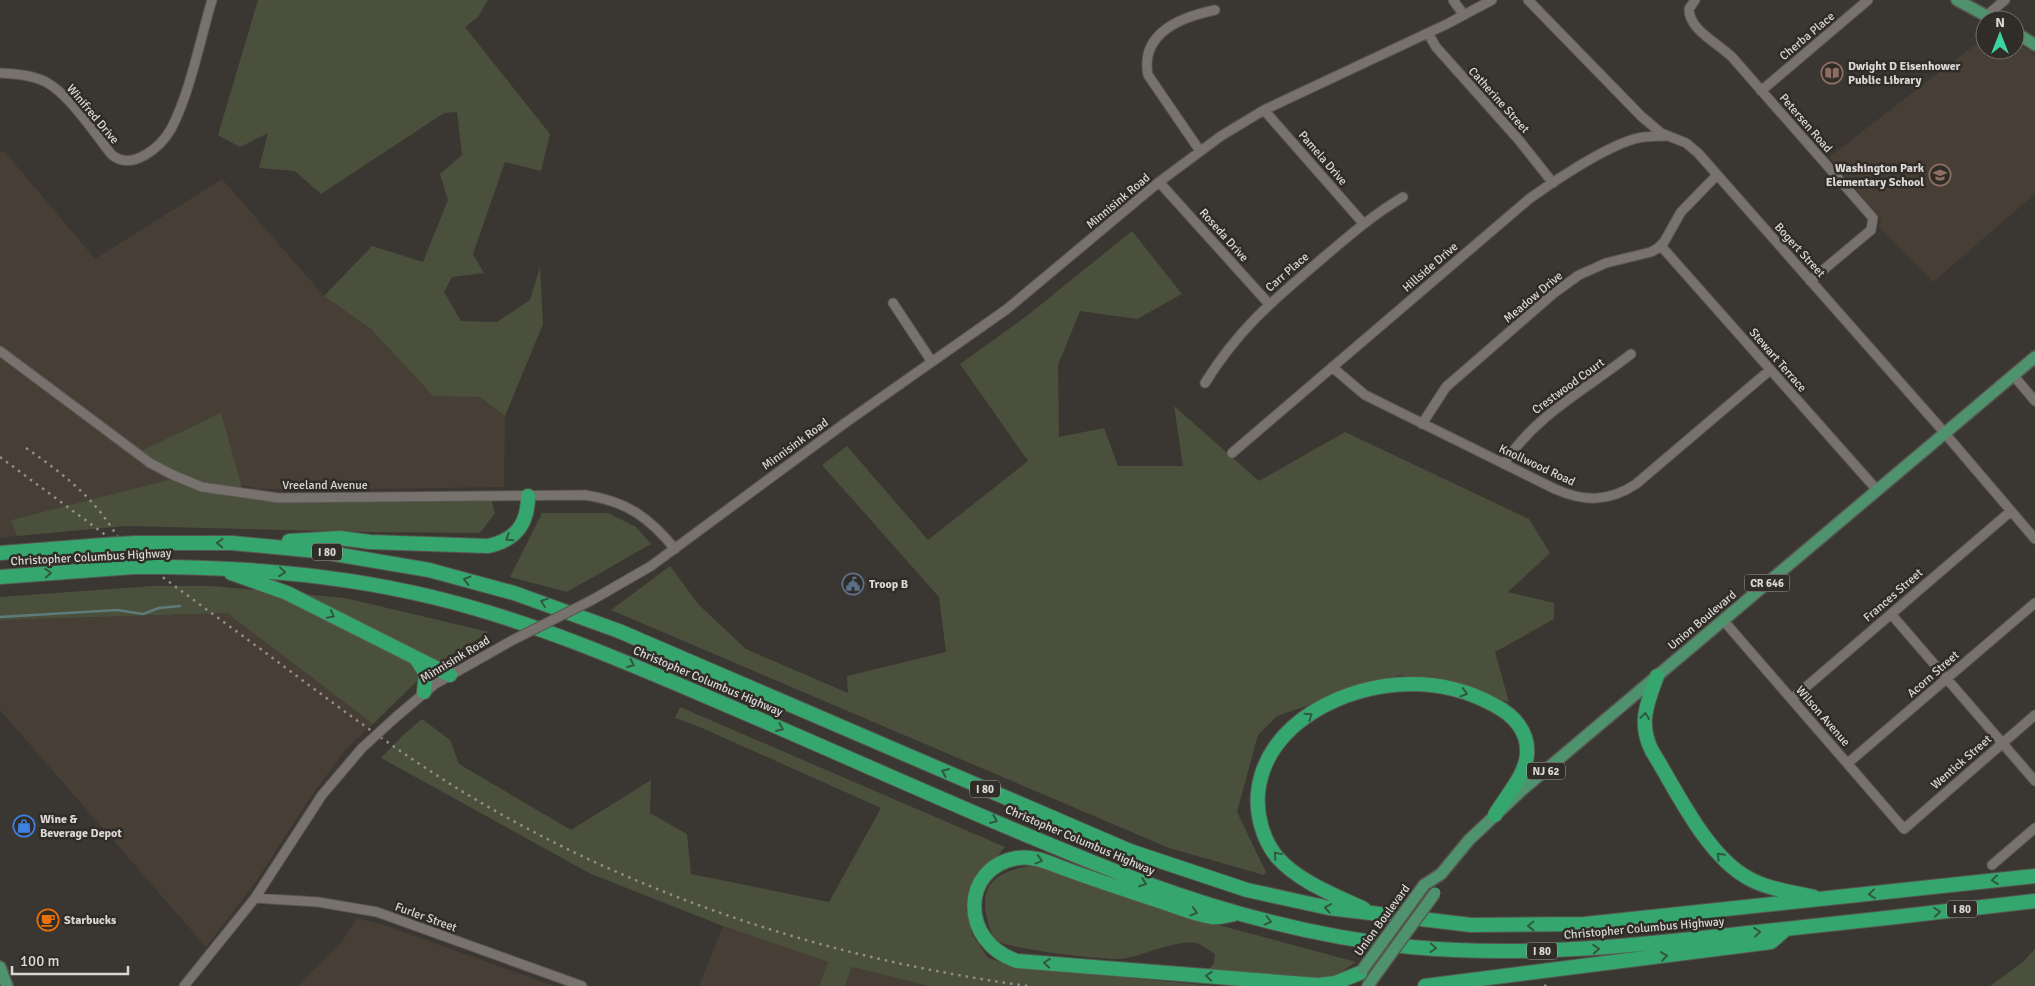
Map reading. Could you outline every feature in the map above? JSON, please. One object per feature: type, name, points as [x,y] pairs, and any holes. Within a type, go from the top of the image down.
[{"type":"highway","points":[[244,544],[340,538],[370,542],[488,546],[505,541],[522,526],[527,512],[528,496]]},
{"type":"highway","name":"Christopher Columbus Highway","points":[[0,553],[136,542],[244,544],[317,551],[401,564],[476,582],[538,600],[644,642],[1138,854],[1247,890],[1302,903],[1376,915],[1472,925],[1557,926],[1642,920],[2035,876]]},
{"type":"highway","name":"Christopher Columbus Highway","points":[[0,577],[133,568],[216,568],[322,576],[399,590],[458,604],[554,634],[623,660],[1097,864],[1180,896],[1299,928],[1369,941],[1411,947],[1486,951],[1610,948],[2035,901]]},
{"type":"highway","points":[[216,568],[287,593],[450,675]]},
{"type":"highway","points":[[410,655],[424,668],[426,680],[424,692]]},
{"type":"highway","points":[[1657,676],[1646,708],[1645,734],[1652,751],[1711,846],[1727,864],[1760,884],[1823,900]]},
{"type":"highway","points":[[1376,915],[1296,873],[1278,857],[1266,838],[1258,807],[1261,774],[1277,744],[1295,726],[1333,702],[1361,691],[1393,685],[1418,684],[1443,687],[1489,702],[1515,720],[1524,734],[1527,748],[1522,772],[1495,815]]},
{"type":"highway","points":[[1238,913],[1214,918],[1139,895],[1043,861],[1025,858],[1005,862],[989,873],[978,889],[974,909],[977,928],[988,944],[1001,955],[1017,961],[1318,985],[1335,983],[1361,971]]},
{"type":"highway","points":[[1425,986],[1771,942],[1786,929]]},
{"type":"main road","points":[[1957,0],[1975,10]]},
{"type":"main road","name":"Union Boulevard","points":[[1350,986],[1424,886],[1441,874],[1495,815],[2035,357]]},
{"type":"main road","name":"Union Boulevard","points":[[1371,982],[1435,893],[1441,874]]},
{"type":"main road","points":[[0,967],[7,986]]},
{"type":"street","name":"Winifred Drive","points":[[0,73],[25,75],[45,82],[66,100],[112,155],[118,160],[134,161],[157,145],[170,130],[179,112],[212,0]]},
{"type":"street","points":[[1453,0],[1464,15]]},
{"type":"street","name":"Minnisink Road","points":[[184,986],[255,898],[322,795],[362,748],[424,692],[450,675],[511,641],[632,578],[675,549],[1037,286],[1159,182],[1242,121],[1428,33],[1492,0]]},
{"type":"street","name":"Bogert Street","points":[[1528,0],[1641,116],[1665,136],[1692,147],[1945,433],[2035,539]]},
{"type":"street","name":"Petersen Road","points":[[1695,0],[1689,9],[1691,21],[1724,48],[1873,218],[1871,230],[1810,281]]},
{"type":"street","name":"Cherba Place","points":[[1762,91],[1868,0]]},
{"type":"street","points":[[1997,10],[2005,0]]},
{"type":"street","points":[[1200,151],[1148,75],[1147,60],[1149,46],[1170,26],[1190,16],[1215,10]]},
{"type":"street","name":"Catherine Street","points":[[1428,33],[1436,47],[1518,139],[1553,182]]},
{"type":"street","name":"Pamela Drive","points":[[1264,110],[1363,223]]},
{"type":"street","name":"Hillside Drive","points":[[1232,453],[1513,212],[1553,182],[1624,142],[1649,136],[1665,136]]},
{"type":"street","points":[[1661,246],[1681,212],[1717,175]]},
{"type":"street","name":"Roseda Drive","points":[[1159,182],[1269,304]]},
{"type":"street","name":"Carr Place","points":[[1205,383],[1235,338],[1269,304],[1363,223],[1403,198]]},
{"type":"street","name":"Stewart Terrace","points":[[1661,246],[1877,490]]},
{"type":"street","name":"Meadow Drive","points":[[1422,424],[1435,400],[1446,387],[1554,294],[1579,275],[1606,263],[1650,252],[1661,246]]},
{"type":"street","points":[[893,303],[932,362]]},
{"type":"street","name":"Vreeland Avenue","points":[[0,351],[150,462],[173,475],[202,487],[246,495],[292,498],[584,495],[615,501],[630,508],[658,528],[675,549]]},
{"type":"street","name":"Crestwood Court","points":[[1504,464],[1515,446],[1548,415],[1631,354]]},
{"type":"street","name":"Knollwood Road","points":[[1332,367],[1365,395],[1570,496],[1589,499],[1619,494],[1636,484],[1770,370]]},
{"type":"street","points":[[2013,375],[2035,401]]},
{"type":"street","name":"Frances Street","points":[[1792,699],[2010,510]]},
{"type":"street","name":"Acorn Street","points":[[1848,763],[2035,603]]},
{"type":"street","points":[[1891,614],[2035,781]]},
{"type":"street","name":"Wilson Avenue","points":[[1723,620],[1904,828]]},
{"type":"street","name":"Wentick Street","points":[[1904,828],[2035,715]]},
{"type":"street","points":[[1992,865],[2035,828]]},
{"type":"street","name":"Furler Street","points":[[255,898],[318,902],[377,912],[582,986]]},
{"type":"shaded area","name":"Washington Park Elementary School","points":[[1975,45],[1975,60],[2025,60],[2025,48],[2035,55],[2035,194],[1933,282],[1879,227],[1881,219],[1829,157]]},
{"type":"shaded area","points":[[0,152],[5,152],[95,259],[222,179],[324,296],[371,329],[432,395],[480,397],[505,416],[504,487],[259,489],[194,475],[11,520],[17,536],[0,538]]},
{"type":"shaded area","points":[[227,613],[373,724],[347,748],[312,795],[255,883],[206,947],[0,710],[0,620]]},
{"type":"shaded area","points":[[357,918],[384,925],[554,986],[297,986],[341,943]]},
{"type":"shaded area","points":[[723,926],[828,962],[819,986],[699,986]]},
{"type":"shaded area","points":[[852,967],[929,986],[845,986]]},
{"type":"green space","points":[[258,0],[488,0],[478,17],[465,27],[550,134],[541,171],[505,162],[473,254],[484,273],[452,277],[444,292],[461,321],[497,322],[530,300],[540,267],[543,324],[505,416],[480,397],[433,396],[371,329],[324,296],[372,246],[423,262],[448,200],[440,174],[462,155],[457,112],[444,113],[321,194],[295,171],[259,168],[268,133],[240,147],[218,135]]},
{"type":"green space","points":[[1132,231],[1182,294],[1137,319],[1080,311],[1058,365],[1059,437],[1104,428],[1118,466],[1183,466],[1174,406],[1259,481],[1345,432],[1529,519],[1550,553],[1508,592],[1554,603],[1554,619],[1495,652],[1509,702],[1400,675],[1277,716],[1258,735],[1237,812],[1266,872],[1264,875],[1169,848],[611,610],[670,566],[699,605],[746,649],[848,693],[847,676],[946,652],[939,597],[822,465],[847,446],[928,540],[1028,461],[960,364],[1028,315]]},
{"type":"green space","points":[[221,413],[244,495],[490,495],[495,513],[480,533],[126,526],[17,536],[11,520],[177,478],[137,453]]},
{"type":"green space","points":[[542,513],[608,513],[636,527],[651,544],[567,592],[510,577]]},
{"type":"green space","points":[[152,586],[212,586],[345,598],[489,632],[446,658],[415,683],[373,724],[227,613],[0,620],[0,597]]},
{"type":"green space","points":[[680,707],[1005,847],[974,883],[966,908],[972,934],[988,958],[1015,967],[1214,986],[929,986],[852,967],[845,986],[819,986],[828,962],[723,926],[591,874],[381,758],[403,735],[422,719],[450,740],[459,764],[571,830],[651,780],[650,813],[687,834],[691,874],[829,902],[881,808],[702,728],[675,718]]},
{"type":"green space","points":[[1037,865],[1189,917],[1356,962],[1335,976],[1317,978],[1209,969],[1214,963],[1215,954],[1199,944],[1192,943],[1172,945],[1121,959],[1112,959],[1037,950],[998,941],[991,932],[985,901],[991,883],[998,877],[1015,869]]},
{"type":"green space","points":[[2035,949],[2035,986],[1990,986],[2023,962]]},
{"type":"waterway","points":[[0,617],[117,610],[143,614],[159,608],[180,606]]},
{"type":"railway","points":[[26,448],[55,469],[92,502],[103,515],[123,546]]},
{"type":"railway","points":[[0,457],[380,737],[469,795],[561,846],[689,902],[755,925],[822,945],[890,961],[1028,986]]},
{"type":"railway","points":[[1544,986],[1549,985]]},
{"type":"place","name":"Dwight D Eisenhower Public Library","points":[[1832,73]]},
{"type":"place","name":"Washington Park Elementary School","points":[[1940,175]]},
{"type":"place","name":"Troop B","points":[[853,584]]},
{"type":"place","name":"Wine & Beverage Depot","points":[[24,826]]},
{"type":"place","name":"Starbucks","points":[[48,920]]}]
